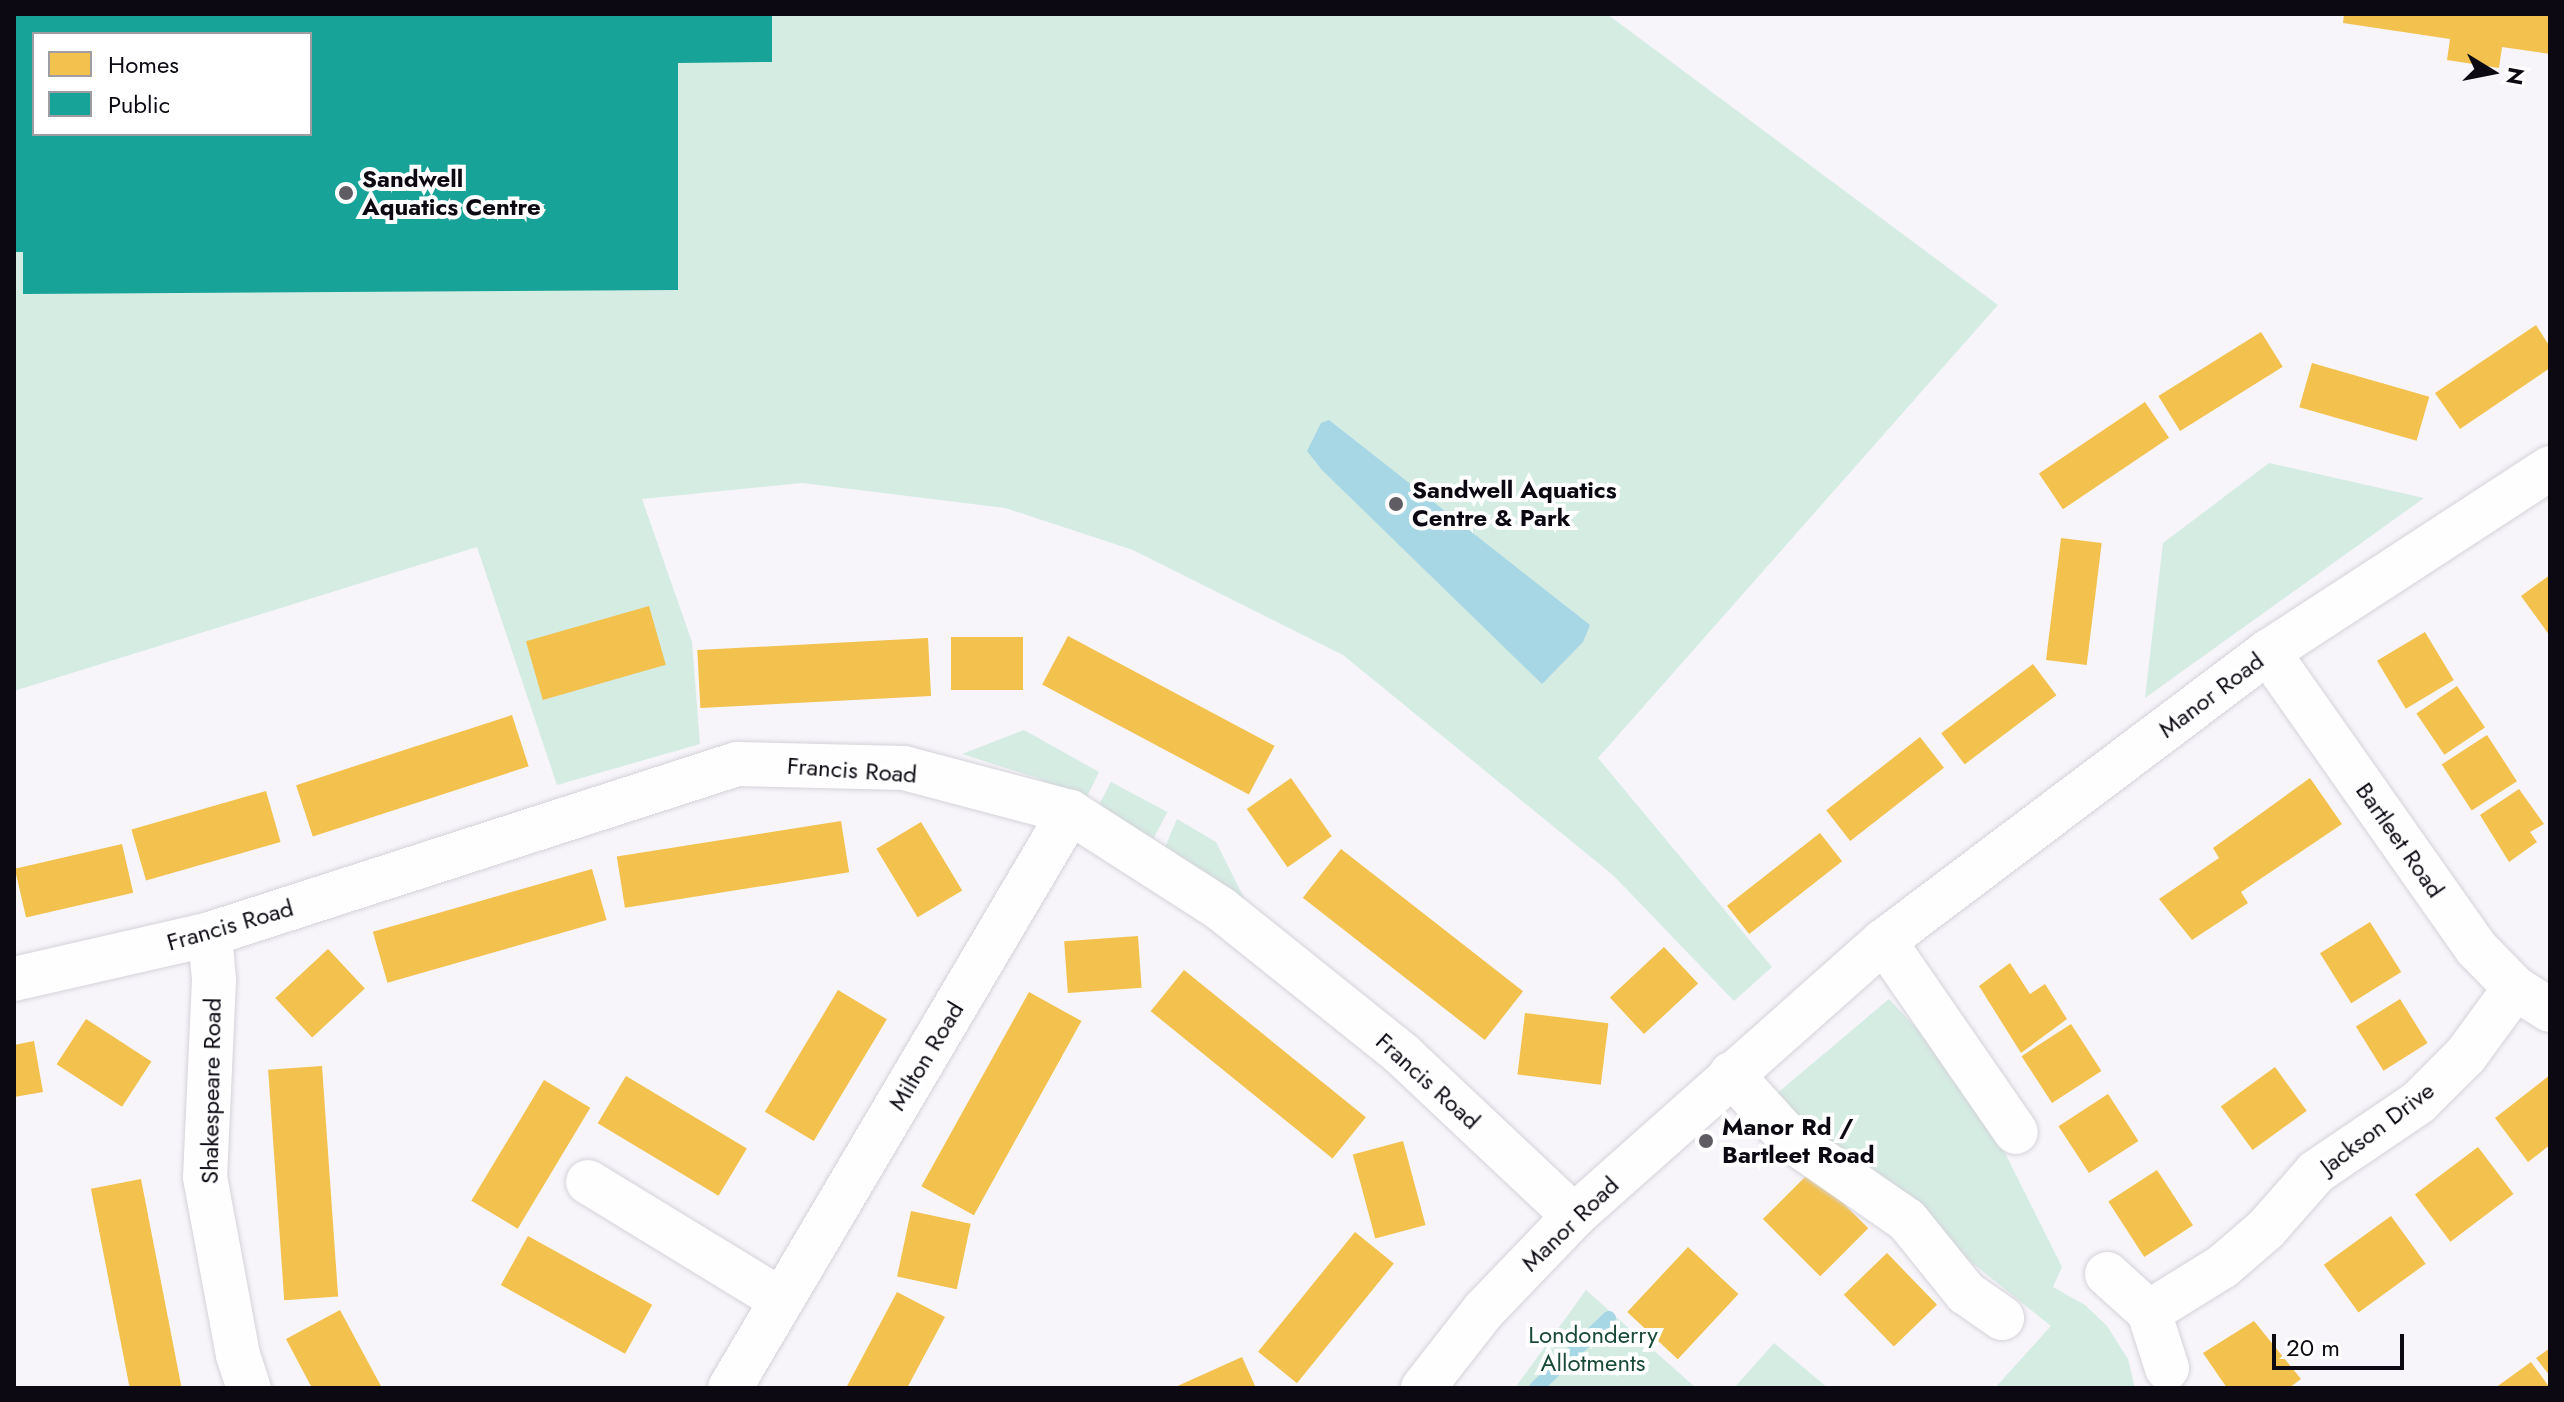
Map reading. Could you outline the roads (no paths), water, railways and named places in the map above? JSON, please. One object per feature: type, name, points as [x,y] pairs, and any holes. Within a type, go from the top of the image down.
[{"type":"street","name":"Manor Road","points":[[1423,1388],[1484,1310],[1574,1216],[1884,941],[2268,652],[2550,468]]},
{"type":"street","name":"Bartleet Road","points":[[2268,652],[2476,948],[2532,999]]},
{"type":"street","name":"Francis Road","points":[[14,979],[210,934],[737,764],[904,768],[1070,812],[1234,919],[1403,1055],[1574,1216]]},
{"type":"street","name":"Milton Road","points":[[730,1388],[1070,812]]},
{"type":"street","name":"Shakespeare Road","points":[[210,934],[214,980],[205,1177],[238,1355],[249,1388]]},
{"type":"street","points":[[1884,941],[2016,1132]]},
{"type":"street","name":"Jackson Drive","points":[[2149,1312],[2222,1267],[2266,1229],[2316,1172],[2418,1103],[2466,1055],[2532,999]]},
{"type":"street","points":[[1731,1074],[1791,1140],[1907,1220],[1966,1293],[2002,1318]]},
{"type":"street","points":[[588,1182],[781,1300]]},
{"type":"street","points":[[2107,1274],[2149,1312],[2167,1368]]},
{"type":"water","points":[[1329,420],[1590,625],[1583,642],[1542,684],[1322,470],[1307,451],[1321,423]]},
{"type":"waterway","points":[[1536,1388],[1609,1318]]},
{"type":"place","name":"Sandwell Aquatics Centre","points":[[346,193]]},
{"type":"place","name":"Sandwell Aquatics Centre & Park","points":[[1396,504]]},
{"type":"place","name":"Manor Rd / Bartleet Road","points":[[1706,1141]]},
{"type":"park label","name":"Londonderry Allotments","points":[[1593,1349]]}]
